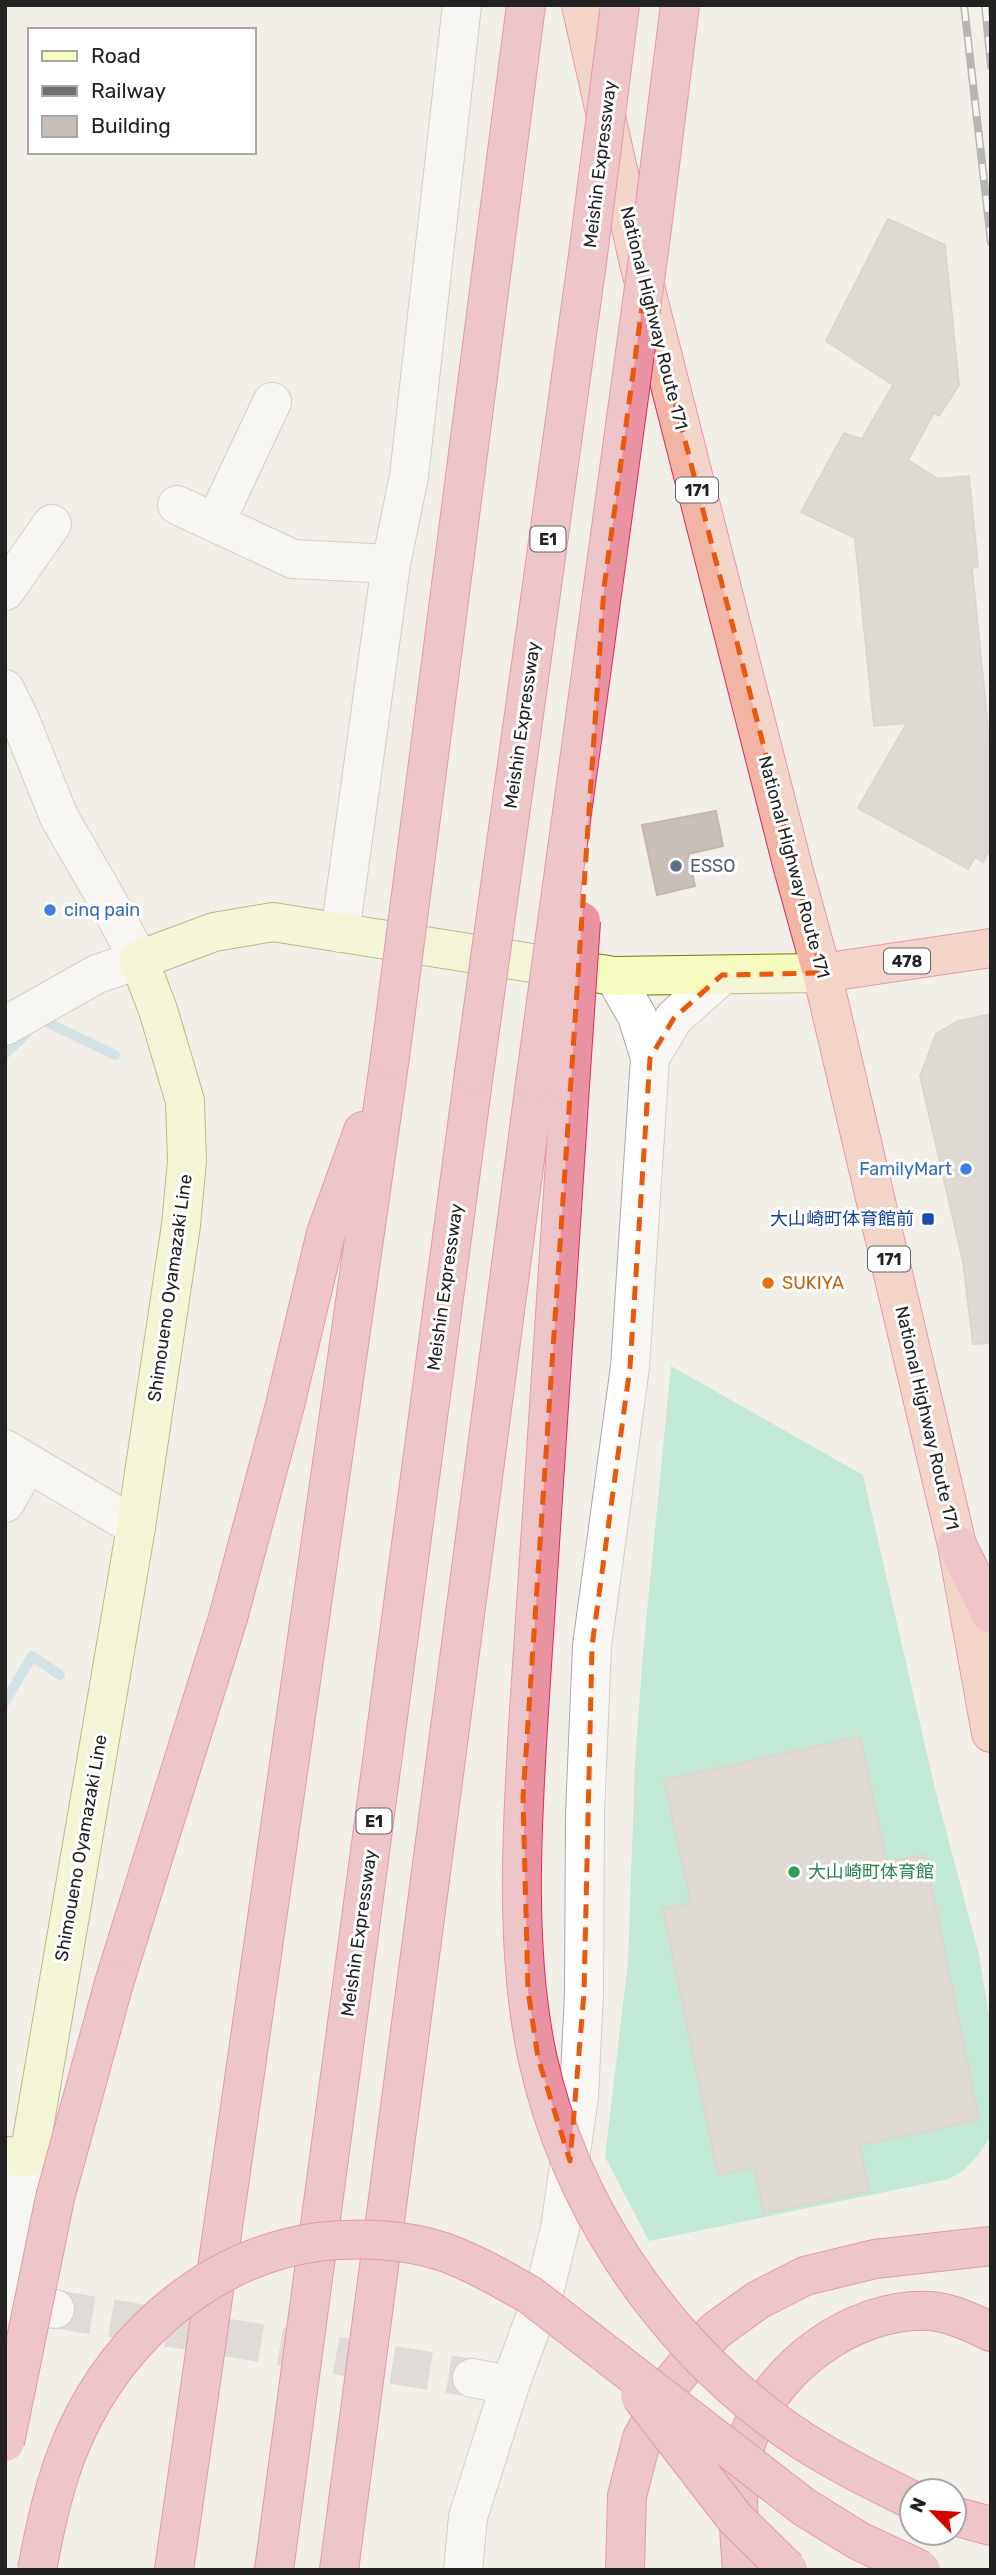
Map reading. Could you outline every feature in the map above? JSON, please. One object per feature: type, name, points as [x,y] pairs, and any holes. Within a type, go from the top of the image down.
[{"type":"highway","points":[[176,2561],[390,1057],[526,5]]},
{"type":"highway","name":"Meishin Expressway","points":[[274,2570],[620,5]]},
{"type":"highway","points":[[339,2570],[553,1085],[604,588],[680,5]]},
{"type":"highway","name":"National Highway Route 171","points":[[579,6],[638,259],[822,973],[957,1545],[991,1732]]},
{"type":"highway","name":"478","points":[[822,973],[991,948]]},
{"type":"highway","name":"478","points":[[822,973],[991,976]]},
{"type":"highway","points":[[5,2442],[55,2199],[114,1983],[228,1618],[285,1405],[326,1233],[390,1057]]},
{"type":"highway","points":[[553,1085],[529,1712],[523,1797],[522,1901],[527,1990],[538,2058],[553,2118],[577,2180],[604,2232],[640,2285],[680,2333],[723,2378],[771,2418],[821,2452],[898,2493]]},
{"type":"highway","points":[[957,1545],[991,1614]]},
{"type":"highway","points":[[37,2570],[49,2510],[66,2456],[85,2414],[126,2353],[158,2319],[203,2284],[235,2266],[267,2253],[332,2240],[393,2242],[419,2246],[442,2251],[487,2270],[530,2295],[572,2326],[804,2507],[859,2541],[921,2570]]},
{"type":"highway","points":[[625,2570],[627,2497],[642,2438],[673,2381],[715,2331],[758,2300],[805,2276],[875,2259],[991,2246]]},
{"type":"highway","points":[[742,2570],[738,2489],[745,2447],[760,2409],[782,2381],[811,2353],[847,2330],[886,2315],[931,2311],[969,2320],[991,2332]]},
{"type":"highway","points":[[572,2326],[636,2390],[715,2494],[757,2542],[788,2570]]},
{"type":"highway","points":[[968,2520],[991,2526]]},
{"type":"main road","points":[[139,960],[215,932],[274,922],[614,976],[822,973]]},
{"type":"main road","name":"Shimoueno Oyamazaki Line","points":[[17,2157],[136,1527],[181,1225],[187,1161],[185,1101],[158,1010],[139,960]]},
{"type":"street","points":[[340,933],[391,564],[409,476],[462,5]]},
{"type":"street","points":[[215,523],[272,402]]},
{"type":"street","points":[[177,505],[293,559],[391,564]]},
{"type":"street","points":[[5,591],[52,524]]},
{"type":"street","points":[[5,689],[59,817],[139,960],[97,974],[5,1026]]},
{"type":"street","points":[[650,1058],[674,1018],[722,975]]},
{"type":"street","points":[[463,2570],[468,2517],[510,2385],[544,2294],[560,2228],[579,2097],[584,1993],[585,1814],[592,1646],[630,1367],[650,1058],[636,1016],[614,976]]},
{"type":"street","points":[[5,1503],[17,1456],[136,1527]]},
{"type":"street","points":[[5,2283],[17,2157]]},
{"type":"street","points":[[5,2303],[55,2309]]},
{"type":"street","points":[[472,2378],[510,2385]]},
{"type":"highlighted area","points":[[645,285],[822,973],[722,975],[674,1018],[650,1058],[630,1367],[592,1646],[584,1993],[570,2161],[538,2058],[528,1990],[523,1797],[604,588]]},
{"type":"green space","name":"大山崎町体育館","points":[[671,1366],[863,1475],[935,1789],[979,1955],[991,2028],[991,2134],[973,2161],[948,2179],[649,2241],[605,2157],[628,1962],[635,1762]]},
{"type":"building","points":[[888,219],[945,245],[959,385],[939,416],[934,413],[908,460],[938,479],[969,476],[978,567],[972,568],[991,758],[991,847],[983,862],[975,857],[968,869],[858,808],[907,723],[874,726],[855,538],[801,512],[844,433],[862,439],[893,385],[826,341]]},
{"type":"building","points":[[716,811],[723,846],[688,854],[695,886],[657,895],[642,825]]},
{"type":"building","name":"FamilyMart","points":[[991,1014],[991,1343],[973,1344],[963,1262],[920,1076],[936,1034],[958,1021]]},
{"type":"building","points":[[860,1737],[887,1862],[925,1855],[979,2120],[860,2145],[869,2191],[764,2213],[754,2167],[718,2175],[663,1909],[691,1903],[664,1780]]},
{"type":"waterway","points":[[38,1023],[42,1020],[115,1055]]},
{"type":"waterway","points":[[5,1054],[26,1034]]},
{"type":"waterway","points":[[5,1702],[32,1656],[60,1675]]},
{"type":"tunnel","points":[[55,2309],[472,2378]]},
{"type":"railway","points":[[964,5],[991,242]]},
{"type":"railway","points":[[985,5],[991,66]]},
{"type":"place","name":"ESSO","points":[[676,866]]},
{"type":"place","name":"cinq pain","points":[[50,910]]},
{"type":"place","name":"FamilyMart","points":[[966,1169]]},
{"type":"place","name":"大山崎町体育館前","points":[[928,1219]]},
{"type":"place","name":"SUKIYA","points":[[768,1283]]},
{"type":"place","name":"大山崎町体育館","points":[[794,1872]]}]
